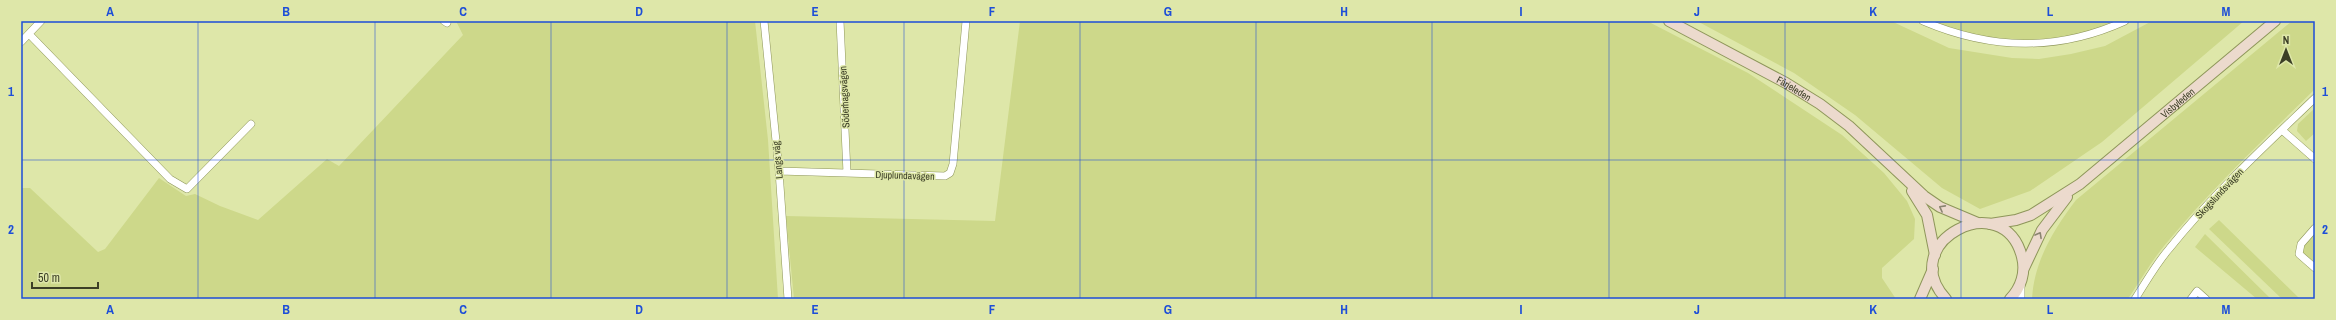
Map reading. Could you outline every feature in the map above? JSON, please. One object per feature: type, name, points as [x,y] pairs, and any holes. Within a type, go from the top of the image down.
[{"type":"main road","name":"Färjeleden","points":[[1669,21],[1786,83],[1820,104],[1849,126],[1903,178],[1940,207],[1978,223]]},
{"type":"main road","name":"Visbyleden","points":[[2023,271],[2042,230],[2055,211],[2080,184],[2275,21]]},
{"type":"main road","name":"Färjeleden","points":[[1903,178],[1927,215],[1935,255]]},
{"type":"main road","name":"Visbyleden","points":[[1990,224],[2016,220],[2031,215],[2080,184]]},
{"type":"main road","points":[[1946,299],[1937,285],[1934,267],[1935,255],[1943,240],[1951,232],[1967,224],[1978,223],[1990,224],[2007,233],[2015,242],[2021,253],[2023,271],[2021,282],[2010,299]]},
{"type":"main road","points":[[1920,299],[1934,267]]},
{"type":"street","points":[[21,42],[41,21]]},
{"type":"street","name":"Langs väg","points":[[764,21],[779,171],[788,299]]},
{"type":"street","name":"Söderhagsvägen","points":[[840,21],[847,173]]},
{"type":"street","name":"Djuplundavägen","points":[[779,171],[945,176],[950,173],[953,164],[966,21]]},
{"type":"street","points":[[1923,21],[1971,37],[2005,43],[2038,44],[2073,40],[2103,31],[2125,21]]},
{"type":"street","points":[[29,34],[170,179],[187,189],[251,124]]},
{"type":"street","name":"Skogslundsvägen","points":[[2135,299],[2168,250],[2195,218],[2230,180],[2315,98]]},
{"type":"street","points":[[2282,130],[2315,159]]},
{"type":"street","points":[[2315,228],[2301,244],[2299,254],[2315,268]]},
{"type":"street","points":[[2021,282],[2021,299]]},
{"type":"street","points":[[2191,299],[2197,292],[2206,299]]},
{"type":"green space","points":[[456,21],[755,21],[768,140],[778,299],[21,299],[21,188],[30,188],[98,252],[105,249],[159,178],[186,196],[195,194],[220,206],[258,220],[327,159],[339,166],[463,35]]},
{"type":"green space","points":[[1020,21],[1647,21],[1748,73],[1842,135],[1884,173],[1907,201],[1915,219],[1914,239],[1882,268],[1882,278],[1896,299],[794,299],[786,216],[995,221]]},
{"type":"green space","points":[[1697,21],[1891,21],[1949,48],[2012,58],[2039,59],[2071,54],[2105,46],[2152,21],[2244,21],[2102,142],[2030,191],[1980,209],[1942,188],[1855,115],[1794,73]]},
{"type":"green space","points":[[1935,21],[2113,21],[2094,29],[2072,35],[2024,39],[2000,38],[1976,34],[1954,29]]},
{"type":"green space","points":[[2292,21],[2315,21],[2315,89],[2237,166],[2182,225],[2155,258],[2128,299],[2032,299],[2037,272],[2046,246],[2060,222],[2076,200]]},
{"type":"green space","points":[[2315,108],[2315,133],[2306,141],[2297,131],[2298,124]]},
{"type":"green space","points":[[2219,220],[2300,299],[2282,299],[2209,229]]},
{"type":"green space","points":[[2315,230],[2315,266],[2300,253],[2302,245]]},
{"type":"green space","points":[[2205,234],[2271,299],[2257,299],[2195,247]]}]
